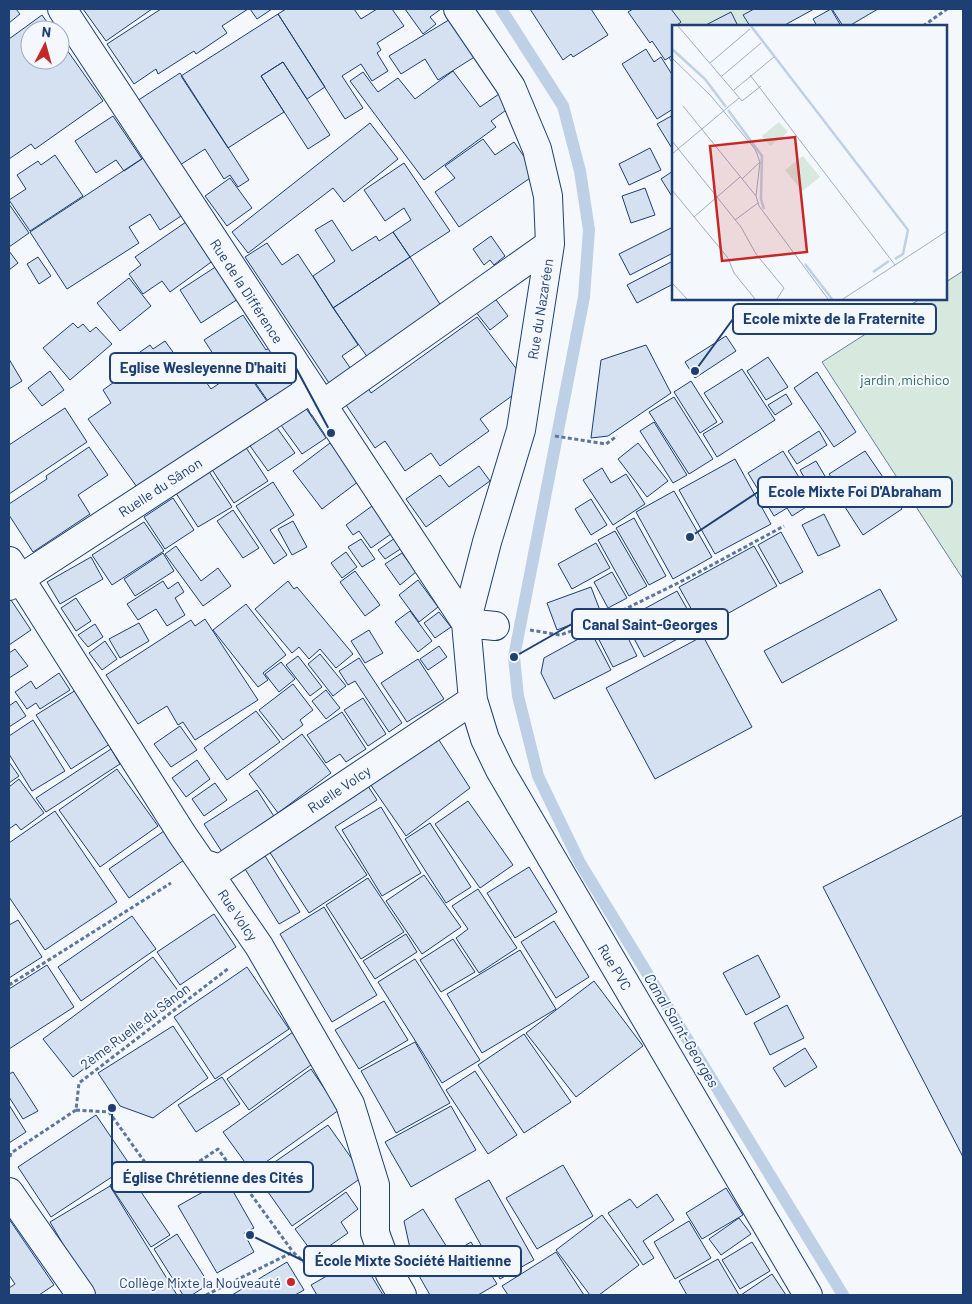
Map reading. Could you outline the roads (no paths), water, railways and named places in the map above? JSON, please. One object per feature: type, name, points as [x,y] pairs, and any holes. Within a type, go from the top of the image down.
[{"type":"street","name":"Rue de la Différence","points":[[62,9],[466,623]]},
{"type":"street","name":"Rue du Nazaréen","points":[[458,9],[512,88],[537,149],[548,196],[550,244],[529,432],[487,542],[466,623]]},
{"type":"street","name":"Ruelle du Sânon","points":[[12,575],[316,397],[550,244]]},
{"type":"street","name":"Rue Volcy","points":[[12,575],[259,946],[350,1104],[375,1185],[375,1233],[390,1274],[402,1295]]},
{"type":"street","points":[[466,623],[494,626]]},
{"type":"street","name":"Rue PVC","points":[[466,623],[473,700],[485,739],[504,778],[808,1295]]},
{"type":"street","name":"Ruelle Volcy","points":[[202,863],[220,869],[473,700]]},
{"type":"street","points":[[9,1192],[82,1295]]},
{"type":"waterway","name":"Canal Saint-Georges","points":[[501,9],[563,106],[580,171],[589,230],[584,297],[514,657],[518,696],[538,776],[580,863],[843,1295]]},
{"type":"place","name":"Ecole mixte de la Fraternite","points":[[695,371]]},
{"type":"place","name":"Eglise Wesleyenne D'haiti","points":[[331,433]]},
{"type":"place","name":"Ecole Mixte Foi D'Abraham","points":[[690,537]]},
{"type":"place","name":"Canal Saint-Georges","points":[[514,657]]},
{"type":"place","name":"Église Chrétienne des Cités","points":[[112,1108]]},
{"type":"place","name":"École Mixte Société Haitienne","points":[[250,1235]]},
{"type":"place","name":"Collège Mixte la Nouveauté","points":[[291,1282]]},
{"type":"park label","name":"jardin ,michico","points":[[905,379]]}]
